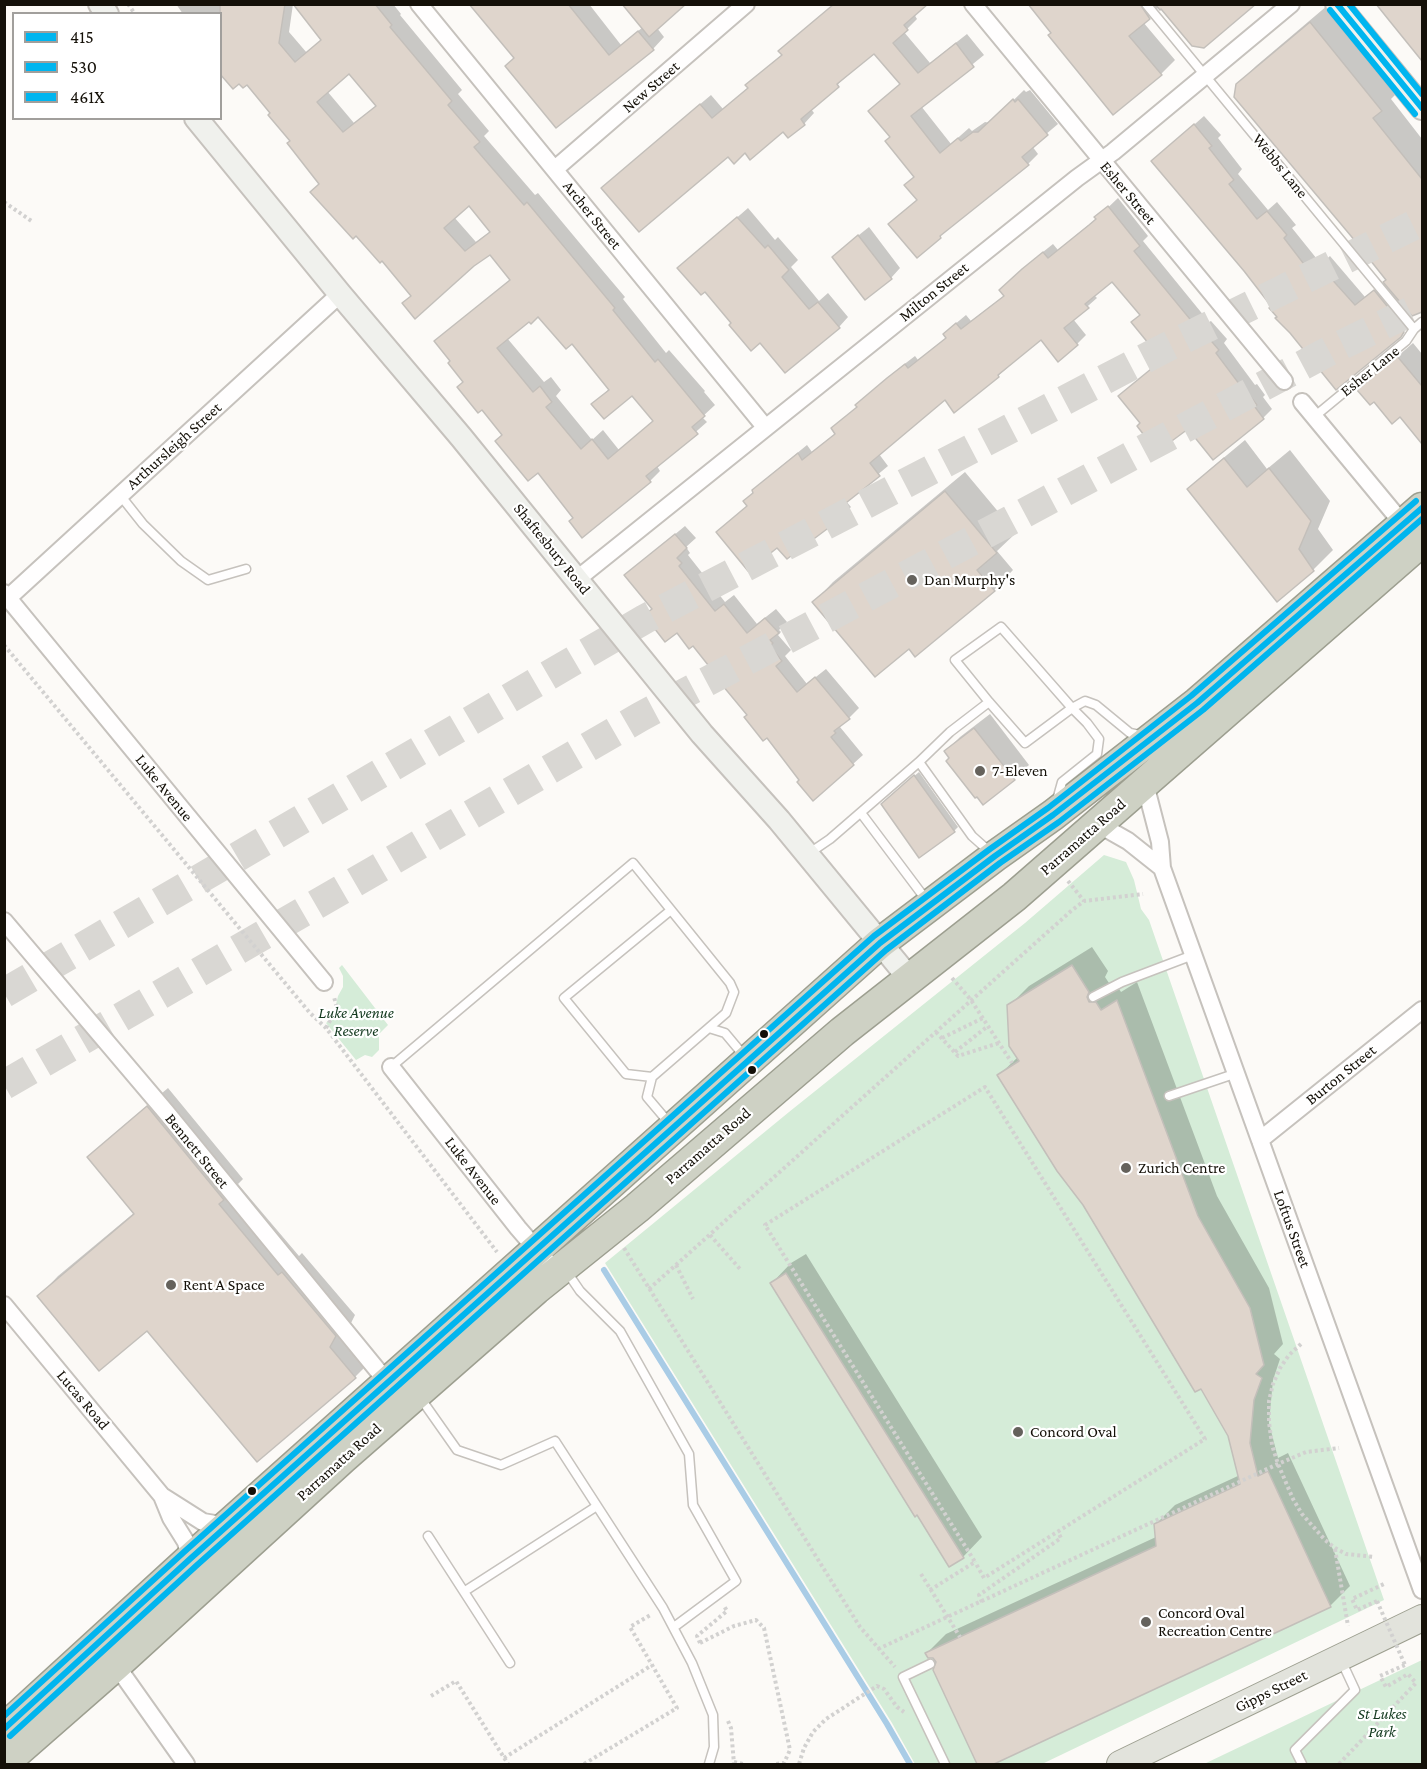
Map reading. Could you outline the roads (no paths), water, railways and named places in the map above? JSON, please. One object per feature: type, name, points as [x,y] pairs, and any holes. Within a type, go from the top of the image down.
[{"type":"highway","name":"Parramatta Road","points":[[4,1729],[190,1559],[880,943],[1053,815],[1197,703],[1416,524]]},
{"type":"highway","name":"Parramatta Road","points":[[4,1763],[417,1393],[560,1270],[637,1208],[842,1032],[1014,897],[1145,784],[1416,524]]},
{"type":"highway","points":[[673,1127],[698,1154]]},
{"type":"main road","points":[[1337,4],[1422,108]]},
{"type":"main road","name":"Shaftesbury Road","points":[[198,120],[461,437],[702,734],[807,854],[909,978]]},
{"type":"main road","name":"Gipps Street","points":[[1120,1764],[1422,1618]]},
{"type":"street","name":"Archer Street","points":[[418,4],[765,427]]},
{"type":"street","name":"New Street","points":[[555,169],[746,4]]},
{"type":"street","name":"Esher Street","points":[[973,4],[1284,381]]},
{"type":"street","name":"Milton Street","points":[[576,580],[1206,76],[1291,4]]},
{"type":"street","name":"Arthursleigh Street","points":[[6,596],[340,294]]},
{"type":"street","points":[[1302,402],[1416,524]]},
{"type":"street","name":"Luke Avenue","points":[[6,596],[324,982]]},
{"type":"street","name":"Loftus Street","points":[[1145,784],[1160,842],[1162,868],[1234,1074],[1260,1140],[1422,1590]]},
{"type":"street","points":[[1098,824],[1128,841],[1162,868]]},
{"type":"street","name":"Bennett Street","points":[[4,921],[166,1112],[388,1383]]},
{"type":"street","name":"Burton Street","points":[[1260,1140],[1422,1010]]},
{"type":"street","name":"Luke Avenue","points":[[391,1067],[518,1228],[560,1270]]},
{"type":"street","name":"Lucas Road","points":[[4,1305],[162,1496],[171,1518],[186,1542],[190,1559]]},
{"type":"street","name":"Lucas Road","points":[[162,1496],[203,1522],[227,1526]]},
{"type":"street","points":[[116,1665],[186,1764]]},
{"type":"lane","name":"Webbs Lane","points":[[1146,4],[1414,329]]},
{"type":"lane","name":"Esher Lane","points":[[1314,417],[1406,341],[1422,322]]},
{"type":"lane","points":[[120,495],[143,524],[173,554],[208,580],[246,569]]},
{"type":"lane","points":[[1053,815],[1062,782],[1097,754],[1099,740],[1087,723],[1072,708],[1001,627],[955,660],[1025,743],[1072,708],[1085,701],[1096,705],[1130,733],[1153,737]]},
{"type":"lane","points":[[807,854],[830,839],[950,732],[989,702]]},
{"type":"lane","points":[[919,762],[972,836],[995,856]]},
{"type":"lane","points":[[861,813],[930,904]]},
{"type":"lane","points":[[391,1067],[633,863],[730,983],[734,992],[726,1014],[652,1077],[647,1097],[673,1127]]},
{"type":"lane","points":[[652,1077],[626,1074],[564,998],[671,910]]},
{"type":"lane","points":[[1093,997],[1122,982],[1193,955]]},
{"type":"lane","points":[[709,1028],[725,1033],[748,1060]]},
{"type":"lane","points":[[1169,1096],[1234,1074]]},
{"type":"lane","points":[[560,1270],[620,1331],[689,1454],[693,1505],[736,1581],[674,1627]]},
{"type":"lane","points":[[417,1393],[457,1450],[501,1465],[555,1441],[663,1608],[692,1663],[713,1715],[714,1747],[709,1764]]},
{"type":"lane","points":[[465,1591],[597,1506]]},
{"type":"lane","points":[[428,1536],[510,1663]]},
{"type":"lane","points":[[1302,1764],[1295,1750],[1355,1690],[1339,1657]]},
{"type":"lane","points":[[930,1664],[903,1677],[945,1764]]},
{"type":"waterway","points":[[604,1270],[910,1764]]},
{"type":"tunnel","points":[[4,993],[645,619],[1163,349],[1422,221]]},
{"type":"tunnel","points":[[4,1085],[640,717],[1333,349],[1422,306]]},
{"type":"place","name":"Dan Murphy's","points":[[912,580]]},
{"type":"place","name":"7-Eleven","points":[[980,771]]},
{"type":"place","name":"Zurich Centre","points":[[1126,1168]]},
{"type":"place","name":"Rent A Space","points":[[171,1285]]},
{"type":"place","name":"Concord Oval","points":[[1018,1432]]},
{"type":"place","name":"Concord Oval Recreation Centre","points":[[1146,1622]]},
{"type":"park label","name":"Luke Avenue Reserve","points":[[356,1022]]},
{"type":"park label","name":"St Lukes Park","points":[[1382,1723]]}]
